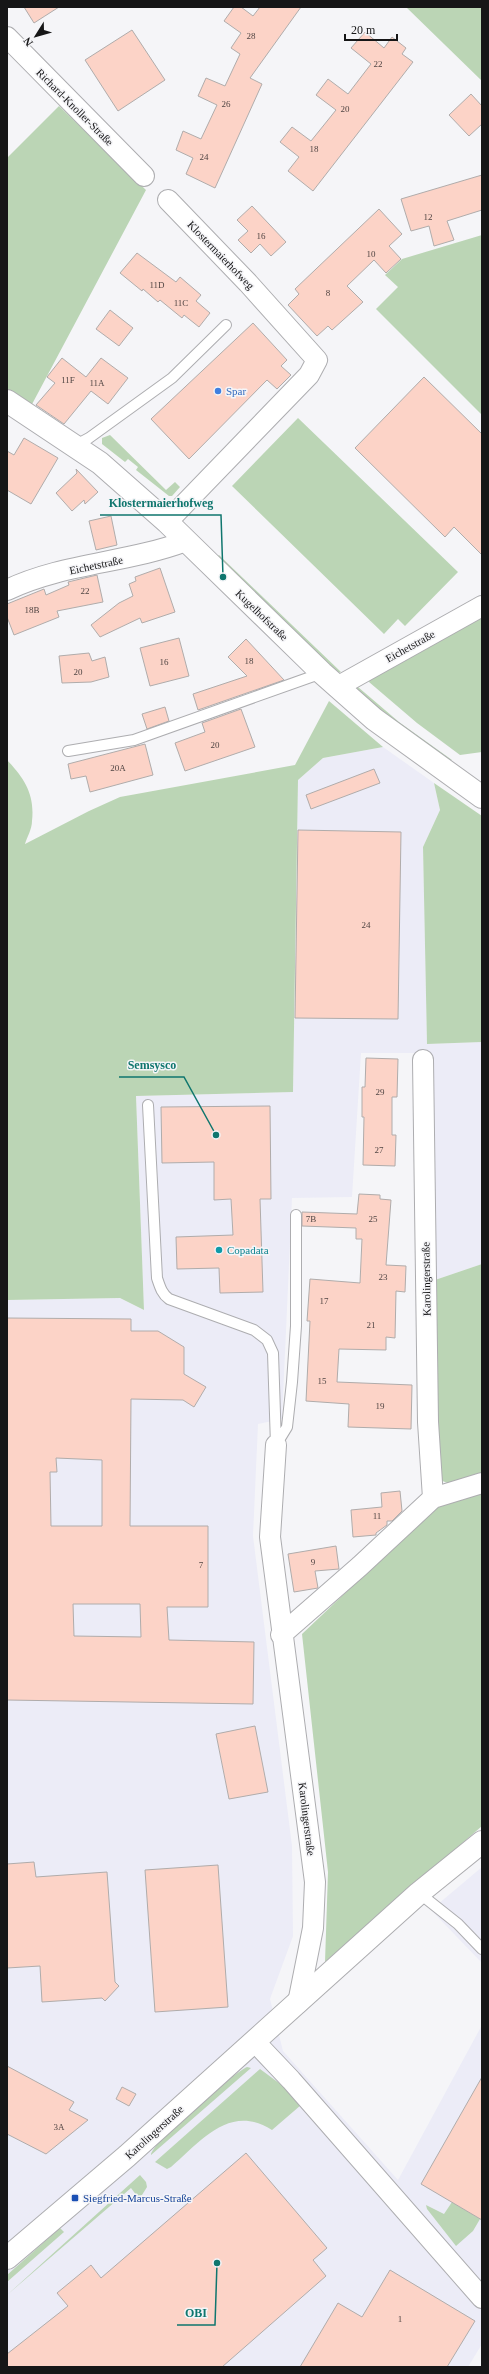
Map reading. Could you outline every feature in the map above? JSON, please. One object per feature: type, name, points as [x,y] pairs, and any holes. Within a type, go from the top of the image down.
[{"type":"street","name":"Richard-Knoller-Straße","points":[[7,37],[144,176]]},
{"type":"street","name":"Klostermaierhofweg","points":[[167,522],[309,376],[317,360],[248,283],[168,200]]},
{"type":"street","name":"Kugelhofstraße","points":[[7,400],[18,410],[76,445],[167,522],[330,680],[409,746],[482,797]]},
{"type":"street","name":"Eichetstraße","points":[[7,590],[45,576],[162,550],[186,541]]},
{"type":"street","name":"Eichetstraße","points":[[330,680],[482,606]]},
{"type":"street","name":"Karolingerstraße","points":[[423,1060],[428,1422],[433,1498]]},
{"type":"street","name":"Karolingerstraße","points":[[276,1445],[270,1537],[281,1635],[315,1882],[313,1928],[298,2003]]},
{"type":"street","points":[[281,1635],[360,1566],[433,1498],[482,1483]]},
{"type":"street","name":"Karolingerstraße","points":[[7,2258],[127,2156],[419,1893],[482,1842]]},
{"type":"street","points":[[255,2042],[291,2080],[482,2298]]},
{"type":"lane","points":[[76,445],[90,438],[172,378],[226,325]]},
{"type":"lane","points":[[68,751],[134,740],[330,680]]},
{"type":"lane","name":"Karolingerstraße","points":[[148,1104],[158,1278],[160,1288],[164,1295],[169,1299],[254,1330],[268,1340],[273,1353],[276,1445]]},
{"type":"lane","name":"Karolingerstraße","points":[[276,1445],[287,1427],[292,1382],[296,1326],[296,1215]]},
{"type":"lane","points":[[419,1893],[458,1924],[482,1949]]},
{"type":"shaded area","points":[[383,747],[434,783],[440,810],[423,847],[427,1044],[482,1042],[482,1264],[435,1280],[430,1053],[361,1053],[352,1197],[292,1198],[282,1419],[258,1424],[253,1536],[292,1846],[293,1936],[270,1999],[283,2051],[398,2180],[482,2025],[482,2344],[468,2367],[7,2367],[7,1300],[120,1298],[144,1310],[136,1096],[293,1092],[298,780],[323,758]]},
{"type":"shaded area","points":[[482,1867],[482,1963],[431,1910]]},
{"type":"green space","points":[[406,7],[482,7],[482,81]]},
{"type":"green space","points":[[59,106],[146,190],[30,408],[7,389],[7,158]]},
{"type":"green space","points":[[482,235],[482,415],[376,309],[398,287],[385,275],[402,259]]},
{"type":"green space","points":[[298,418],[458,572],[405,626],[398,619],[384,634],[232,486]]},
{"type":"green space","points":[[110,435],[166,490],[175,482],[180,487],[172,496],[169,496],[136,470],[138,467],[128,459],[125,462],[102,444],[102,438]]},
{"type":"green space","points":[[219,555],[341,672],[336,673],[216,558]]},
{"type":"green space","points":[[482,613],[482,752],[460,755],[417,723],[369,682],[370,677]]},
{"type":"green space","points":[[358,687],[399,722],[452,760],[449,761],[416,740],[356,690]]},
{"type":"green space","points":[[329,701],[383,747],[323,758],[298,780],[293,1092],[136,1096],[144,1310],[120,1298],[7,1300],[7,760],[23,780],[32,803],[32,824],[25,844],[120,797],[295,765]]},
{"type":"green space","points":[[434,783],[482,816],[482,1042],[427,1044],[423,847],[440,810]]},
{"type":"green space","points":[[482,1264],[482,1476],[450,1484],[440,1480],[436,1470],[435,1280]]},
{"type":"green space","points":[[482,1487],[482,1826],[325,1962],[328,1872],[302,1634],[440,1503]]},
{"type":"green space","points":[[247,2067],[251,2068],[151,2155],[164,2137],[178,2123],[210,2094]]},
{"type":"green space","points":[[260,2069],[283,2086],[301,2105],[272,2130],[257,2123],[243,2121],[229,2123],[205,2137],[171,2167],[167,2169],[155,2162]]},
{"type":"green space","points":[[140,2175],[146,2182],[147,2187],[142,2195],[137,2196],[131,2188],[7,2295]]},
{"type":"green space","points":[[452,2202],[480,2219],[473,2231],[456,2246],[427,2209],[426,2205],[444,2214]]},
{"type":"green space","points":[[60,2228],[64,2232],[7,2282],[7,2275]]},
{"type":"building","points":[[24,7],[59,7],[34,23]]},
{"type":"building","points":[[234,7],[241,7],[253,16],[260,7],[301,7],[250,78],[262,84],[215,188],[186,174],[193,158],[176,150],[183,131],[201,139],[217,105],[198,96],[206,78],[225,86],[240,54],[231,48],[241,33],[224,21]]},
{"type":"building","points":[[132,30],[165,80],[118,111],[85,60]]},
{"type":"building","points":[[365,32],[384,48],[392,37],[406,48],[402,54],[413,62],[313,191],[288,171],[299,157],[280,142],[292,127],[311,141],[336,110],[316,95],[328,79],[348,94],[371,64],[351,48]]},
{"type":"building","points":[[471,94],[482,106],[482,124],[469,136],[449,115]]},
{"type":"building","points":[[482,175],[482,210],[447,221],[454,240],[434,246],[429,226],[411,231],[401,199]]},
{"type":"building","points":[[252,206],[286,242],[271,256],[260,244],[251,253],[238,240],[248,231],[237,220]]},
{"type":"building","points":[[379,209],[402,234],[389,246],[401,259],[386,273],[374,260],[347,286],[363,302],[332,330],[328,326],[317,336],[288,305],[299,294],[295,289]]},
{"type":"building","points":[[137,253],[176,282],[180,277],[201,295],[196,301],[210,313],[199,327],[184,315],[182,318],[160,300],[158,302],[143,289],[142,291],[120,273]]},
{"type":"building","points":[[110,310],[133,328],[119,346],[96,329]]},
{"type":"building","name":"Spar","points":[[253,323],[287,360],[281,366],[291,375],[277,389],[267,380],[189,459],[151,419]]},
{"type":"building","points":[[62,358],[86,377],[101,358],[128,378],[108,404],[91,391],[64,424],[36,405],[55,383],[47,377]]},
{"type":"building","points":[[424,377],[482,434],[482,555],[454,527],[445,537],[355,448]]},
{"type":"building","points":[[24,438],[58,458],[31,504],[7,490],[7,451],[14,455]]},
{"type":"building","points":[[76,469],[98,492],[85,504],[84,500],[72,511],[56,493],[77,473]]},
{"type":"building","points":[[111,516],[117,545],[96,550],[89,521]]},
{"type":"building","points":[[160,568],[175,612],[142,623],[140,618],[100,637],[91,625],[119,603],[133,596],[129,584],[136,581],[135,577]]},
{"type":"building","points":[[97,575],[103,602],[57,611],[59,617],[14,635],[7,617],[7,604],[44,589],[46,595],[69,585],[68,582]]},
{"type":"building","points":[[179,638],[189,676],[150,686],[140,648]]},
{"type":"building","points":[[246,639],[284,680],[198,710],[193,694],[247,676],[228,657]]},
{"type":"building","points":[[89,653],[92,661],[105,657],[109,677],[91,682],[62,683],[59,656]]},
{"type":"building","points":[[165,707],[169,721],[147,729],[142,714]]},
{"type":"building","points":[[241,709],[255,747],[185,771],[175,743],[205,732],[202,723]]},
{"type":"building","points":[[145,744],[153,775],[90,792],[86,776],[71,779],[68,764]]},
{"type":"building","points":[[374,769],[380,783],[311,809],[306,795]]},
{"type":"building","points":[[298,830],[401,832],[398,1019],[295,1018]]},
{"type":"building","points":[[366,1058],[398,1059],[397,1097],[392,1097],[392,1135],[396,1135],[395,1166],[363,1165],[364,1117],[362,1117],[362,1087],[365,1087]]},
{"type":"building","points":[[270,1106],[271,1199],[260,1199],[263,1292],[220,1293],[219,1268],[177,1269],[176,1237],[233,1235],[231,1199],[214,1200],[214,1162],[162,1163],[161,1107]]},
{"type":"building","points":[[359,1194],[380,1195],[380,1199],[391,1200],[386,1265],[406,1266],[405,1292],[396,1291],[395,1338],[386,1337],[386,1350],[339,1349],[337,1382],[412,1385],[411,1429],[348,1427],[349,1404],[306,1401],[310,1321],[307,1321],[310,1279],[360,1283],[362,1239],[356,1239],[356,1228],[302,1226],[302,1212],[357,1214]]},
{"type":"building","points":[[7,1318],[131,1319],[131,1331],[158,1331],[184,1347],[184,1374],[206,1387],[194,1407],[183,1400],[131,1399],[130,1526],[208,1526],[208,1607],[167,1607],[169,1640],[254,1642],[253,1704],[7,1700]],"holes":[[[56,1458],[102,1460],[102,1526],[51,1526],[50,1472],[57,1472]],[[73,1604],[140,1604],[141,1637],[74,1636]]]},
{"type":"building","points":[[400,1491],[402,1511],[392,1521],[387,1521],[387,1525],[376,1533],[376,1535],[353,1537],[351,1510],[382,1507],[381,1493]]},
{"type":"building","points":[[336,1546],[339,1569],[315,1571],[318,1588],[294,1592],[288,1554]]},
{"type":"building","points":[[255,1726],[268,1792],[229,1799],[216,1734]]},
{"type":"building","points":[[34,1862],[36,1877],[107,1872],[115,1982],[119,1986],[105,2001],[102,1998],[42,2002],[40,1966],[7,1968],[7,1864]]},
{"type":"building","points":[[218,1865],[228,2007],[155,2012],[145,1870]]},
{"type":"building","points":[[7,2066],[74,2102],[69,2110],[88,2120],[46,2154],[7,2134]]},
{"type":"building","points":[[482,2077],[482,2220],[421,2184]]},
{"type":"building","points":[[122,2087],[136,2094],[129,2106],[116,2099]]},
{"type":"building","points":[[246,2153],[327,2248],[313,2260],[326,2276],[222,2367],[7,2367],[7,2354],[68,2306],[57,2293],[91,2265],[101,2278]]},
{"type":"building","points":[[390,2270],[475,2321],[447,2367],[300,2367],[338,2303],[362,2317]]},
{"type":"place","name":"Spar","points":[[218,391]]},
{"type":"place","name":"Klostermaierhofweg","points":[[223,577]]},
{"type":"place","name":"Semsysco","points":[[216,1135]]},
{"type":"place","name":"Copadata","points":[[219,1250]]},
{"type":"place","name":"Siegfried-Marcus-Straße","points":[[75,2198]]},
{"type":"place","name":"OBI","points":[[217,2263]]}]
